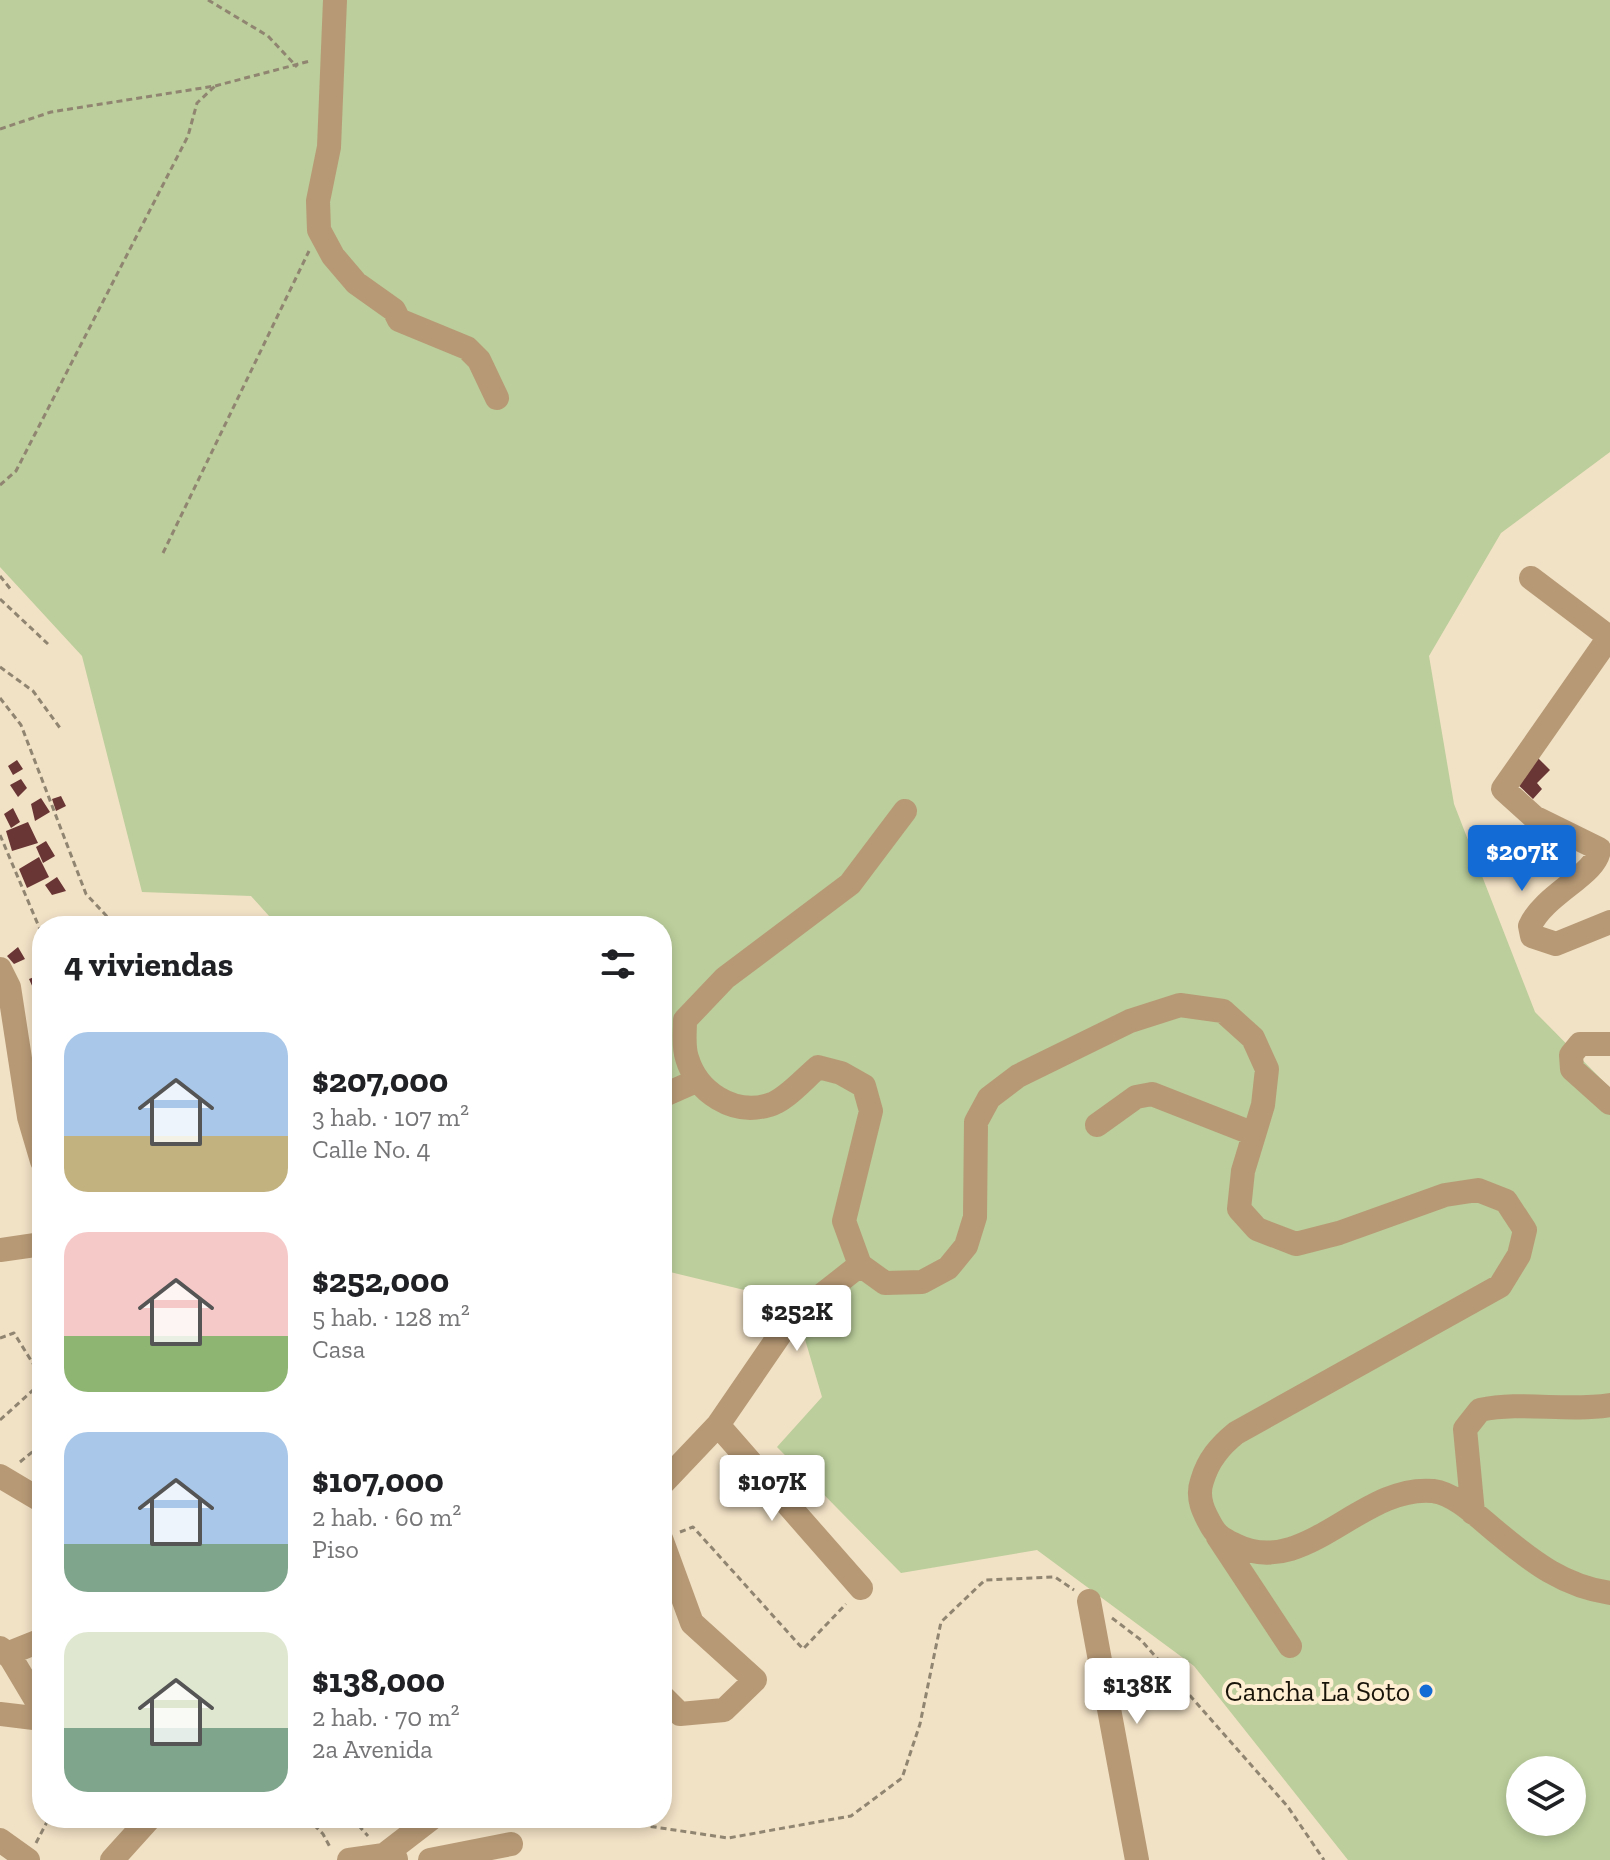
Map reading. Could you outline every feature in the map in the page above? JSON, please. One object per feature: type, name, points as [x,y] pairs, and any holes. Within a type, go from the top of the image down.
[{"type":"street","points":[[335,0],[329,147],[318,201],[319,230],[333,256],[356,283],[394,310],[399,320],[467,348],[479,360],[497,398]]},
{"type":"street","points":[[1531,578],[1610,636],[1504,786],[1504,792],[1534,817],[1604,841],[1593,868],[1545,902],[1530,926],[1532,936],[1556,944],[1610,922]]},
{"type":"street","points":[[905,811],[850,884],[725,978],[685,1020],[685,1055],[696,1081],[715,1097],[743,1109],[772,1105],[818,1067],[841,1073],[864,1086],[871,1111],[844,1221],[860,1265],[885,1283],[922,1282],[948,1268],[966,1246],[975,1217],[976,1122],[989,1098],[1018,1076],[1142,1017],[1180,1005],[1223,1011],[1253,1038],[1267,1069],[1263,1105],[1243,1171],[1239,1209],[1257,1229],[1296,1244],[1339,1233],[1445,1195],[1478,1190],[1506,1201],[1525,1230],[1519,1255],[1500,1286],[1249,1425],[1217,1449],[1201,1483],[1201,1509],[1290,1646]]},
{"type":"street","points":[[0,969],[9,987],[32,1127]]},
{"type":"street","points":[[1610,1044],[1580,1044],[1571,1055],[1572,1069],[1610,1103]]},
{"type":"street","points":[[672,1092],[696,1081]]},
{"type":"street","points":[[1097,1125],[1136,1097],[1152,1094],[1254,1134]]},
{"type":"street","points":[[0,1250],[32,1245]]},
{"type":"street","points":[[672,1473],[718,1425],[790,1320],[860,1265]]},
{"type":"street","points":[[1473,1513],[1466,1475],[1465,1429],[1480,1410],[1523,1405],[1582,1409],[1610,1405]]},
{"type":"street","points":[[718,1425],[861,1588]]},
{"type":"street","points":[[1,1477],[32,1495]]},
{"type":"street","points":[[1217,1535],[1249,1551],[1277,1554],[1401,1493],[1435,1491],[1473,1513],[1543,1568],[1580,1588],[1610,1593]]},
{"type":"street","points":[[672,1555],[692,1623],[755,1680],[724,1710],[680,1714],[672,1706]]},
{"type":"street","points":[[1089,1601],[1137,1860]]},
{"type":"street","points":[[32,1643],[4,1651],[32,1694]]},
{"type":"street","points":[[0,1714],[32,1718]]},
{"type":"street","points":[[112,1860],[141,1828]]},
{"type":"street","points":[[349,1860],[391,1858],[422,1828]]},
{"type":"street","points":[[0,1840],[28,1860]]},
{"type":"street","points":[[430,1860],[511,1844]]},
{"type":"path","points":[[208,0],[268,36],[297,67]]},
{"type":"path","points":[[0,129],[51,112],[215,86],[297,67],[315,59],[332,44]]},
{"type":"path","points":[[0,485],[16,471],[188,136],[197,103],[215,86]]},
{"type":"path","points":[[163,553],[319,230]]},
{"type":"path","points":[[0,576],[12,591]]},
{"type":"path","points":[[0,599],[48,644]]},
{"type":"path","points":[[0,667],[33,691],[60,728]]},
{"type":"path","points":[[0,698],[21,725],[86,894],[107,916]]},
{"type":"path","points":[[0,835],[34,916]]},
{"type":"path","points":[[0,1338],[14,1333],[32,1363]]},
{"type":"path","points":[[0,1420],[32,1390]]},
{"type":"path","points":[[1,1477],[32,1452]]},
{"type":"path","points":[[672,1536],[693,1527],[803,1649],[861,1588]]},
{"type":"path","points":[[661,1828],[728,1838],[851,1816],[902,1778],[920,1724],[941,1622],[985,1580],[1055,1577],[1141,1640],[1288,1807],[1324,1860]]},
{"type":"path","points":[[28,1860],[44,1828]]},
{"type":"path","points":[[317,1828],[337,1860]]},
{"type":"green space","points":[[0,0],[1610,0],[1610,452],[1501,533],[1429,656],[1454,804],[1535,1012],[1610,1088],[1610,1860],[1348,1860],[1194,1666],[1037,1550],[901,1573],[777,1447],[822,1397],[794,1302],[672,1272],[672,916],[269,916],[251,896],[142,892],[82,656],[0,567]]},
{"type":"building","points":[[1538,758],[1550,770],[1537,783],[1542,789],[1533,799],[1514,781]]},
{"type":"building","points":[[17,760],[23,769],[13,775],[8,766]]},
{"type":"building","points":[[21,779],[27,788],[18,797],[10,785]]},
{"type":"building","points":[[61,796],[66,806],[56,811],[52,799]]},
{"type":"building","points":[[41,798],[50,812],[35,821],[31,804]]},
{"type":"building","points":[[13,808],[20,822],[11,828],[4,814]]},
{"type":"building","points":[[28,822],[38,843],[12,851],[6,831]]},
{"type":"building","points":[[46,841],[55,856],[43,863],[36,847]]},
{"type":"building","points":[[39,857],[49,877],[27,888],[19,869]]},
{"type":"building","points":[[57,877],[66,891],[52,895],[45,885]]},
{"type":"building","points":[[18,947],[25,959],[14,964],[7,956]]},
{"type":"building","points":[[1137,1658],[1140,1672],[1118,1677],[1115,1664]]},
{"type":"place","name":"Cancha La Soto","points":[[1426,1691]]}]
